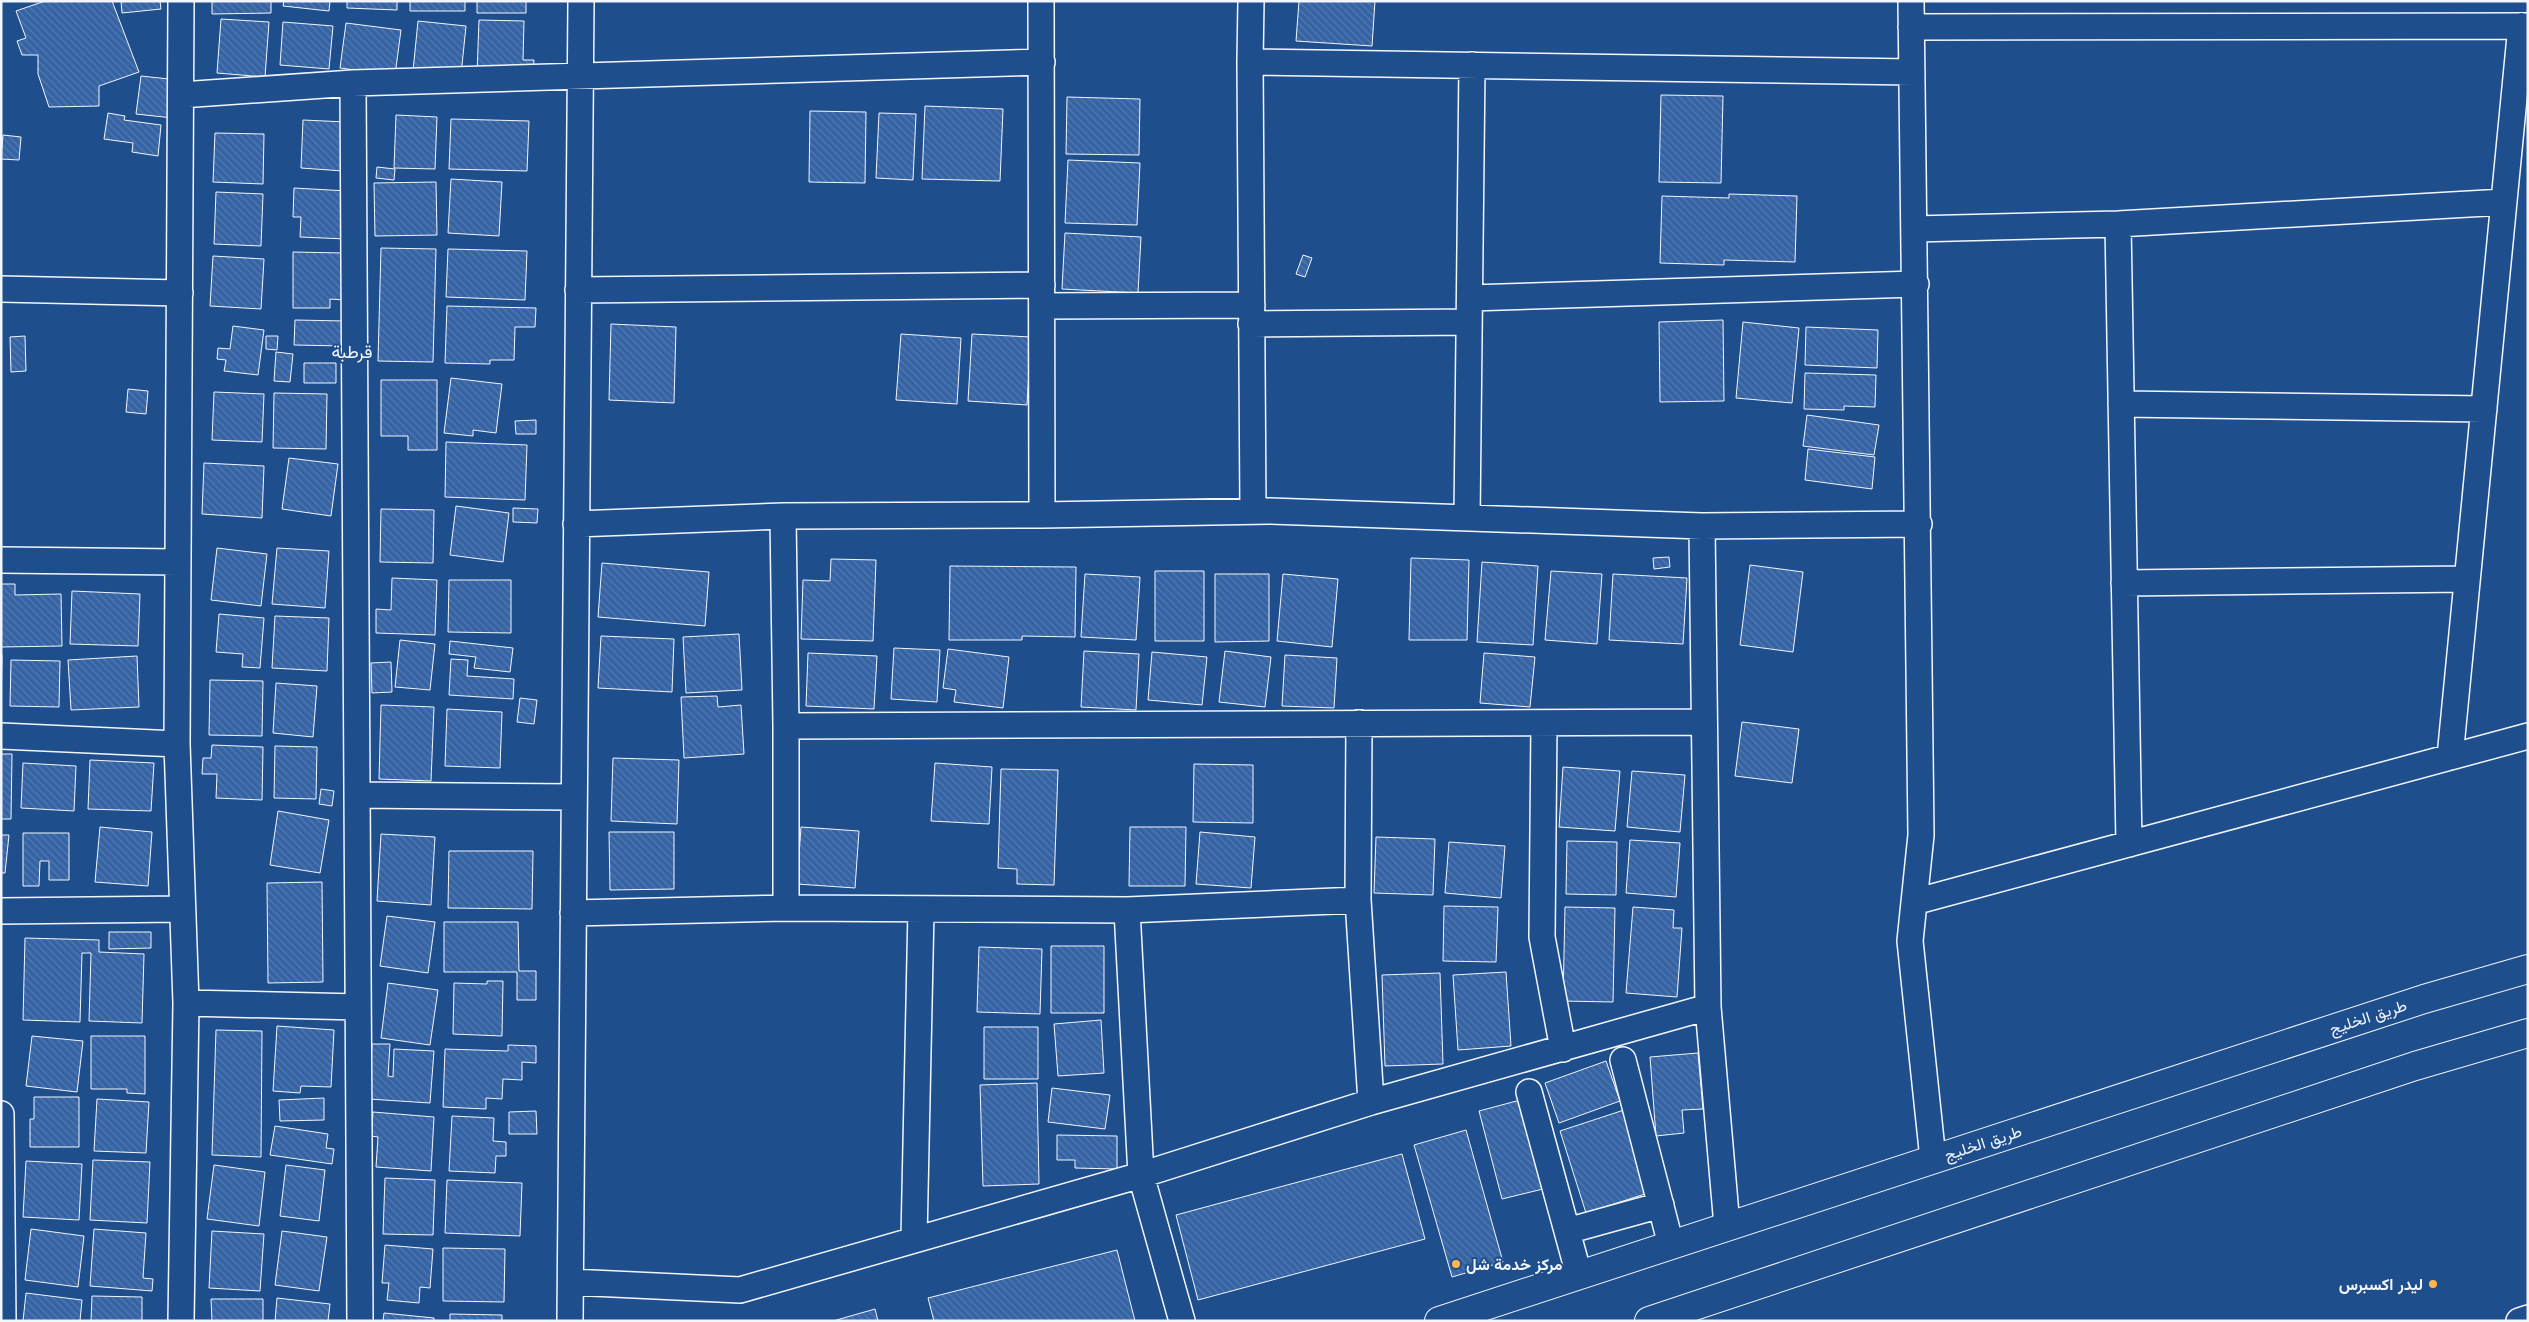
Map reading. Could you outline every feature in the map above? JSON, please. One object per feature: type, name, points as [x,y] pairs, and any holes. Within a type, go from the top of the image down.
[{"type":"main road","name":"طريق الخليج","points":[[1439,1321],[2424,999],[2528,969]]},
{"type":"main road","points":[[1649,1321],[2415,1066],[2528,1033]]},
{"type":"street","points":[[181,1],[177,744],[181,909],[186,1003],[182,1321]]},
{"type":"street","points":[[570,1321],[580,1]]},
{"type":"street","points":[[1042,1],[1042,515]]},
{"type":"street","points":[[1251,1],[1253,511]]},
{"type":"street","points":[[1911,1],[1916,284],[1921,835],[1910,941],[1933,1159]]},
{"type":"street","points":[[1911,27],[2524,26],[2504,202],[2450,757]]},
{"type":"street","points":[[181,95],[352,83],[1042,62]]},
{"type":"street","points":[[1250,62],[1912,72]]},
{"type":"street","points":[[1467,518],[1472,65]]},
{"type":"street","points":[[352,83],[360,1321]]},
{"type":"street","points":[[1914,229],[2118,224],[2504,202]]},
{"type":"street","points":[[2118,224],[2129,844]]},
{"type":"street","points":[[578,290],[1042,295],[1251,314],[1470,310],[1916,284]]},
{"type":"street","points":[[1,289],[180,293]]},
{"type":"street","points":[[2121,404],[2484,409]]},
{"type":"street","points":[[576,524],[783,516],[1042,515],[1253,511],[1702,526],[1918,524]]},
{"type":"street","points":[[783,516],[786,908]]},
{"type":"street","points":[[1702,526],[1708,1007],[1727,1226]]},
{"type":"street","points":[[1,560],[178,562]]},
{"type":"street","points":[[2124,583],[2467,579]]},
{"type":"street","points":[[786,726],[1704,722]]},
{"type":"street","points":[[1360,723],[1358,900],[1371,1102]]},
{"type":"street","points":[[1544,723],[1542,938],[1563,1049]]},
{"type":"street","points":[[1,736],[177,744]]},
{"type":"street","points":[[1914,902],[2528,736]]},
{"type":"street","points":[[357,795],[574,797]]},
{"type":"street","points":[[573,913],[786,908],[1127,910],[1358,900]]},
{"type":"street","points":[[1,911],[181,909]]},
{"type":"street","points":[[914,1239],[921,910]]},
{"type":"street","points":[[1127,910],[1141,1175],[1182,1321]]},
{"type":"street","points":[[186,1003],[358,1007]]},
{"type":"street","points":[[570,1282],[740,1290],[1141,1175],[1371,1102],[1708,1007]]},
{"type":"street","points":[[1623,1060],[1671,1245]]},
{"type":"street","points":[[1529,1092],[1579,1275]]},
{"type":"street","points":[[1,1114],[3,1321]]},
{"type":"street","points":[[1567,1231],[1661,1205]]},
{"type":"street","points":[[2520,1321],[2528,1318]]},
{"type":"building","points":[[45,1],[112,1],[139,72],[99,86],[99,106],[49,107],[38,74],[38,55],[22,55],[17,41],[26,38],[16,11]]},
{"type":"building","points":[[121,1],[160,1],[161,9],[122,13]]},
{"type":"building","points":[[212,1],[271,1],[271,13],[212,14]]},
{"type":"building","points":[[284,1],[330,1],[329,11],[283,6]]},
{"type":"building","points":[[347,1],[397,1],[397,10],[347,8]]},
{"type":"building","points":[[410,1],[465,1],[465,11],[410,11]]},
{"type":"building","points":[[477,1],[526,1],[526,13],[477,13]]},
{"type":"building","points":[[1299,1],[1375,1],[1372,46],[1296,41]]},
{"type":"building","points":[[221,19],[269,22],[265,77],[217,73]]},
{"type":"building","points":[[479,20],[524,21],[523,60],[534,60],[533,75],[477,74]]},
{"type":"building","points":[[418,21],[466,26],[461,75],[413,71]]},
{"type":"building","points":[[283,22],[333,26],[329,69],[280,65]]},
{"type":"building","points":[[346,23],[401,30],[395,75],[340,68]]},
{"type":"building","points":[[141,76],[178,80],[173,118],[136,114]]},
{"type":"building","points":[[1661,95],[1723,96],[1721,183],[1659,182]]},
{"type":"building","points":[[1067,97],[1140,99],[1139,155],[1066,154]]},
{"type":"building","points":[[925,106],[1003,109],[1000,181],[922,179]]},
{"type":"building","points":[[810,111],[866,112],[865,183],[809,182]]},
{"type":"building","points":[[108,113],[125,116],[124,120],[161,125],[158,156],[132,152],[133,143],[104,139]]},
{"type":"building","points":[[879,113],[916,114],[913,180],[876,178]]},
{"type":"building","points":[[396,115],[437,117],[435,169],[394,168]]},
{"type":"building","points":[[451,119],[529,121],[527,171],[449,169]]},
{"type":"building","points":[[303,120],[346,122],[343,171],[301,168]]},
{"type":"building","points":[[215,133],[264,134],[263,184],[213,182]]},
{"type":"building","points":[[3,135],[21,137],[19,160],[1,159]]},
{"type":"building","points":[[1068,160],[1140,163],[1137,225],[1065,223]]},
{"type":"building","points":[[377,167],[395,169],[394,180],[376,178]]},
{"type":"building","points":[[451,179],[502,182],[499,236],[448,233]]},
{"type":"building","points":[[436,182],[437,235],[375,236],[374,183]]},
{"type":"building","points":[[294,188],[348,191],[346,239],[300,237],[301,217],[293,217]]},
{"type":"building","points":[[216,192],[263,194],[261,246],[214,244]]},
{"type":"building","points":[[1729,194],[1797,196],[1795,262],[1724,260],[1724,265],[1660,263],[1662,196],[1729,198]]},
{"type":"building","points":[[1065,233],[1141,237],[1138,293],[1062,289]]},
{"type":"building","points":[[381,248],[436,249],[433,362],[378,361]]},
{"type":"building","points":[[448,249],[527,251],[525,300],[446,297]]},
{"type":"building","points":[[293,252],[344,253],[344,300],[330,299],[330,308],[293,308]]},
{"type":"building","points":[[1303,255],[1312,258],[1305,277],[1296,274]]},
{"type":"building","points":[[213,256],[264,259],[261,309],[210,306]]},
{"type":"building","points":[[447,306],[536,308],[535,327],[515,327],[514,360],[490,360],[490,364],[445,363]]},
{"type":"building","points":[[295,320],[345,321],[345,346],[294,345]]},
{"type":"building","points":[[1723,320],[1724,401],[1660,402],[1659,322]]},
{"type":"building","points":[[1743,322],[1799,328],[1792,403],[1736,398]]},
{"type":"building","points":[[611,324],[676,327],[674,403],[609,400]]},
{"type":"building","points":[[233,326],[264,330],[258,375],[224,371],[226,360],[217,359],[218,348],[230,349]]},
{"type":"building","points":[[1806,327],[1878,330],[1877,368],[1805,365]]},
{"type":"building","points":[[901,334],[961,338],[957,404],[896,400]]},
{"type":"building","points":[[972,334],[1031,337],[1027,405],[968,401]]},
{"type":"building","points":[[25,336],[26,371],[11,372],[10,337]]},
{"type":"building","points":[[266,336],[278,336],[277,350],[266,349]]},
{"type":"building","points":[[276,352],[293,354],[290,382],[274,381]]},
{"type":"building","points":[[304,363],[336,363],[336,383],[304,383]]},
{"type":"building","points":[[1805,373],[1876,375],[1875,407],[1844,406],[1844,410],[1804,409]]},
{"type":"building","points":[[451,378],[502,384],[496,433],[473,430],[473,436],[444,433]]},
{"type":"building","points":[[381,380],[437,380],[437,450],[408,450],[408,436],[381,436]]},
{"type":"building","points":[[128,389],[148,391],[146,414],[126,412]]},
{"type":"building","points":[[214,392],[264,394],[262,442],[212,440]]},
{"type":"building","points":[[274,393],[327,394],[326,449],[273,448]]},
{"type":"building","points":[[1807,415],[1879,425],[1874,455],[1803,446]]},
{"type":"building","points":[[536,420],[536,434],[516,434],[515,421]]},
{"type":"building","points":[[446,442],[527,445],[525,500],[445,497]]},
{"type":"building","points":[[1808,449],[1875,457],[1872,489],[1805,480]]},
{"type":"building","points":[[289,458],[338,464],[331,516],[282,509]]},
{"type":"building","points":[[204,463],[264,466],[262,518],[202,514]]},
{"type":"building","points":[[456,506],[509,513],[503,562],[450,555]]},
{"type":"building","points":[[513,508],[538,509],[537,523],[513,522]]},
{"type":"building","points":[[381,509],[434,510],[433,563],[380,562]]},
{"type":"building","points":[[217,548],[267,554],[261,606],[211,600]]},
{"type":"building","points":[[277,548],[329,551],[325,608],[272,604]]},
{"type":"building","points":[[1669,557],[1670,567],[1654,569],[1653,558]]},
{"type":"building","points":[[1411,558],[1469,560],[1467,640],[1409,640]]},
{"type":"building","points":[[831,559],[876,560],[873,641],[801,639],[803,580],[830,581]]},
{"type":"building","points":[[1482,562],[1538,566],[1533,645],[1477,642]]},
{"type":"building","points":[[602,563],[709,572],[705,626],[598,617]]},
{"type":"building","points":[[1750,565],[1803,572],[1793,652],[1740,645]]},
{"type":"building","points":[[950,566],[1076,567],[1075,637],[1022,636],[1022,640],[949,640]]},
{"type":"building","points":[[1155,571],[1204,571],[1204,641],[1155,641]]},
{"type":"building","points":[[1551,571],[1602,574],[1597,644],[1545,640]]},
{"type":"building","points":[[1085,574],[1140,577],[1136,640],[1081,637]]},
{"type":"building","points":[[1215,574],[1269,574],[1269,641],[1215,642]]},
{"type":"building","points":[[1283,574],[1338,579],[1332,647],[1277,641]]},
{"type":"building","points":[[1613,574],[1687,578],[1683,644],[1609,640]]},
{"type":"building","points":[[392,578],[437,580],[435,635],[376,633],[376,609],[391,610]]},
{"type":"building","points":[[449,580],[511,580],[511,633],[448,632]]},
{"type":"building","points":[[1,584],[15,584],[15,595],[61,594],[62,646],[1,647]]},
{"type":"building","points":[[72,591],[140,594],[138,646],[70,644]]},
{"type":"building","points":[[219,614],[264,618],[260,668],[242,667],[243,654],[216,652]]},
{"type":"building","points":[[275,616],[329,618],[327,671],[272,668]]},
{"type":"building","points":[[739,634],[742,690],[686,693],[683,637]]},
{"type":"building","points":[[601,636],[674,639],[672,692],[598,688]]},
{"type":"building","points":[[400,640],[435,644],[430,690],[395,687]]},
{"type":"building","points":[[450,641],[513,648],[510,672],[474,668],[476,657],[449,654]]},
{"type":"building","points":[[894,648],[940,650],[937,702],[891,699]]},
{"type":"building","points":[[948,649],[1009,657],[1003,708],[954,702],[956,690],[943,688]]},
{"type":"building","points":[[1084,651],[1139,654],[1136,710],[1081,707]]},
{"type":"building","points":[[1225,651],[1271,657],[1265,707],[1219,702]]},
{"type":"building","points":[[1152,652],[1207,657],[1202,705],[1148,700]]},
{"type":"building","points":[[808,653],[877,656],[874,709],[806,706]]},
{"type":"building","points":[[1484,653],[1535,657],[1530,707],[1480,703]]},
{"type":"building","points":[[1,655],[2,655],[1,705]]},
{"type":"building","points":[[1285,655],[1337,658],[1334,708],[1282,706]]},
{"type":"building","points":[[137,656],[139,707],[71,710],[68,660]]},
{"type":"building","points":[[451,659],[468,660],[467,676],[514,679],[513,699],[449,695]]},
{"type":"building","points":[[11,660],[60,661],[59,707],[10,706]]},
{"type":"building","points":[[391,662],[392,692],[372,693],[371,663]]},
{"type":"building","points":[[210,680],[263,681],[262,736],[209,735]]},
{"type":"building","points":[[276,683],[317,686],[313,737],[273,733]]},
{"type":"building","points":[[717,696],[718,707],[741,705],[744,754],[684,758],[681,697]]},
{"type":"building","points":[[520,698],[537,700],[534,724],[517,722]]},
{"type":"building","points":[[381,705],[434,707],[431,781],[379,779]]},
{"type":"building","points":[[447,709],[502,712],[500,768],[445,766]]},
{"type":"building","points":[[1742,722],[1799,729],[1792,783],[1735,776]]},
{"type":"building","points":[[212,745],[263,747],[262,800],[216,798],[217,774],[202,774],[203,758],[211,758]]},
{"type":"building","points":[[275,746],[317,747],[316,799],[274,798]]},
{"type":"building","points":[[1,754],[12,754],[11,819],[1,819]]},
{"type":"building","points":[[613,758],[679,760],[677,824],[611,821]]},
{"type":"building","points":[[90,760],[154,763],[151,811],[88,809]]},
{"type":"building","points":[[23,763],[76,766],[74,811],[21,808]]},
{"type":"building","points":[[935,763],[992,767],[989,824],[931,821]]},
{"type":"building","points":[[1194,764],[1253,765],[1253,823],[1193,822]]},
{"type":"building","points":[[1563,767],[1620,771],[1615,831],[1559,827]]},
{"type":"building","points":[[1001,769],[1058,770],[1054,885],[1017,884],[1017,869],[998,868]]},
{"type":"building","points":[[1632,771],[1685,775],[1680,832],[1627,827]]},
{"type":"building","points":[[321,789],[334,791],[332,806],[319,804]]},
{"type":"building","points":[[278,811],[329,820],[320,873],[270,865]]},
{"type":"building","points":[[100,827],[152,832],[148,886],[95,882]]},
{"type":"building","points":[[801,827],[859,831],[855,888],[797,884]]},
{"type":"building","points":[[1130,827],[1186,827],[1185,886],[1129,886]]},
{"type":"building","points":[[609,832],[674,832],[674,889],[610,890]]},
{"type":"building","points":[[1200,832],[1255,837],[1251,888],[1196,884]]},
{"type":"building","points":[[23,833],[69,833],[69,880],[49,880],[49,861],[40,861],[39,886],[23,886]]},
{"type":"building","points":[[381,834],[435,837],[431,905],[377,901]]},
{"type":"building","points":[[1,835],[9,835],[5,873],[1,873]]},
{"type":"building","points":[[1376,837],[1435,839],[1433,895],[1374,893]]},
{"type":"building","points":[[1630,840],[1680,843],[1676,897],[1626,893]]},
{"type":"building","points":[[1567,841],[1617,842],[1616,895],[1566,894]]},
{"type":"building","points":[[1449,842],[1505,846],[1501,898],[1445,893]]},
{"type":"building","points":[[449,851],[533,851],[532,909],[448,908]]},
{"type":"building","points":[[322,882],[323,982],[268,983],[267,883]]},
{"type":"building","points":[[1444,906],[1498,907],[1496,962],[1443,961]]},
{"type":"building","points":[[1565,907],[1615,908],[1613,1002],[1563,1001]]},
{"type":"building","points":[[1633,907],[1674,910],[1673,928],[1682,928],[1677,997],[1626,993]]},
{"type":"building","points":[[387,916],[435,922],[428,973],[380,966]]},
{"type":"building","points":[[444,922],[518,922],[519,971],[536,971],[536,1000],[517,1000],[517,972],[444,972]]},
{"type":"building","points":[[109,932],[151,932],[151,948],[109,949]]},
{"type":"building","points":[[25,938],[99,940],[99,952],[144,954],[142,1023],[89,1021],[91,953],[82,953],[80,1022],[23,1020]]},
{"type":"building","points":[[1051,946],[1104,946],[1104,1013],[1051,1013]]},
{"type":"building","points":[[979,947],[1042,949],[1040,1014],[977,1012]]},
{"type":"building","points":[[1506,972],[1511,1046],[1458,1050],[1453,975]]},
{"type":"building","points":[[1440,973],[1443,1064],[1385,1066],[1382,975]]},
{"type":"building","points":[[487,981],[503,981],[502,1036],[453,1034],[454,983],[487,984]]},
{"type":"building","points":[[388,983],[438,990],[430,1045],[381,1038]]},
{"type":"building","points":[[1101,1020],[1104,1073],[1058,1076],[1054,1024]]},
{"type":"building","points":[[277,1026],[334,1030],[331,1087],[301,1086],[300,1093],[273,1091]]},
{"type":"building","points":[[984,1027],[1038,1027],[1038,1079],[984,1079]]},
{"type":"building","points":[[216,1030],[262,1031],[261,1157],[212,1155]]},
{"type":"building","points":[[32,1036],[83,1041],[77,1092],[26,1086]]},
{"type":"building","points":[[91,1036],[145,1036],[145,1094],[127,1093],[127,1089],[91,1089]]},
{"type":"building","points":[[372,1044],[390,1044],[388,1076],[393,1077],[394,1049],[434,1051],[430,1103],[369,1099]]},
{"type":"building","points":[[508,1045],[536,1046],[536,1063],[522,1062],[522,1080],[503,1079],[502,1099],[486,1098],[486,1109],[443,1107],[445,1049],[508,1051]]},
{"type":"building","points":[[1698,1053],[1703,1109],[1682,1110],[1684,1133],[1656,1136],[1650,1057]]},
{"type":"building","points":[[1606,1061],[1620,1101],[1559,1123],[1545,1083]]},
{"type":"building","points":[[1037,1083],[1039,1184],[983,1186],[980,1085]]},
{"type":"building","points":[[1052,1088],[1110,1095],[1105,1129],[1048,1122]]},
{"type":"building","points":[[34,1097],[79,1097],[79,1147],[30,1147],[30,1119],[34,1119]]},
{"type":"building","points":[[324,1098],[324,1120],[280,1121],[279,1100]]},
{"type":"building","points":[[97,1099],[149,1102],[146,1153],[94,1151]]},
{"type":"building","points":[[1524,1099],[1547,1188],[1502,1199],[1479,1111]]},
{"type":"building","points":[[1624,1110],[1651,1192],[1586,1213],[1560,1131]]},
{"type":"building","points":[[536,1111],[537,1134],[509,1134],[509,1112]]},
{"type":"building","points":[[373,1112],[434,1117],[431,1171],[376,1167],[378,1137],[371,1136]]},
{"type":"building","points":[[452,1116],[494,1118],[493,1141],[506,1142],[506,1156],[496,1156],[495,1173],[449,1171]]},
{"type":"building","points":[[275,1126],[328,1134],[326,1148],[334,1149],[332,1164],[270,1155]]},
{"type":"building","points":[[1466,1130],[1503,1262],[1452,1277],[1414,1145]]},
{"type":"building","points":[[1057,1135],[1117,1136],[1117,1169],[1075,1168],[1075,1160],[1057,1160]]},
{"type":"building","points":[[1402,1154],[1425,1239],[1198,1300],[1176,1215]]},
{"type":"building","points":[[93,1160],[150,1162],[147,1223],[90,1220]]},
{"type":"building","points":[[26,1161],[82,1164],[79,1220],[23,1217]]},
{"type":"building","points":[[214,1165],[265,1172],[259,1226],[207,1219]]},
{"type":"building","points":[[286,1165],[325,1170],[319,1221],[280,1216]]},
{"type":"building","points":[[385,1178],[435,1180],[433,1235],[383,1234]]},
{"type":"building","points":[[447,1180],[522,1183],[520,1236],[445,1233]]},
{"type":"building","points":[[31,1229],[84,1236],[78,1287],[25,1280]]},
{"type":"building","points":[[94,1229],[146,1233],[143,1278],[153,1279],[152,1291],[90,1286]]},
{"type":"building","points":[[212,1231],[264,1234],[260,1291],[209,1288]]},
{"type":"building","points":[[282,1231],[327,1237],[319,1291],[275,1285]]},
{"type":"building","points":[[385,1245],[433,1249],[430,1288],[420,1287],[419,1303],[387,1300],[389,1283],[382,1283]]},
{"type":"building","points":[[443,1248],[505,1249],[504,1302],[443,1301]]},
{"type":"building","points":[[1117,1250],[1135,1321],[934,1321],[928,1298]]},
{"type":"building","points":[[26,1293],[82,1300],[80,1321],[23,1321]]},
{"type":"building","points":[[92,1296],[142,1297],[142,1321],[91,1321]]},
{"type":"building","points":[[277,1298],[330,1304],[328,1321],[275,1321]]},
{"type":"building","points":[[211,1299],[263,1299],[263,1321],[212,1321]]},
{"type":"building","points":[[875,1309],[878,1321],[833,1321]]},
{"type":"building","points":[[384,1313],[434,1318],[434,1321],[383,1321]]},
{"type":"building","points":[[450,1314],[502,1315],[502,1321],[450,1321]]},
{"type":"place","name":"مركز خدمة شل","points":[[1456,1264]]},
{"type":"place","name":"ليدر اكسبرس","points":[[2433,1284]]},
{"type":"district","name":"قرطبة","points":[[352,352]]}]
